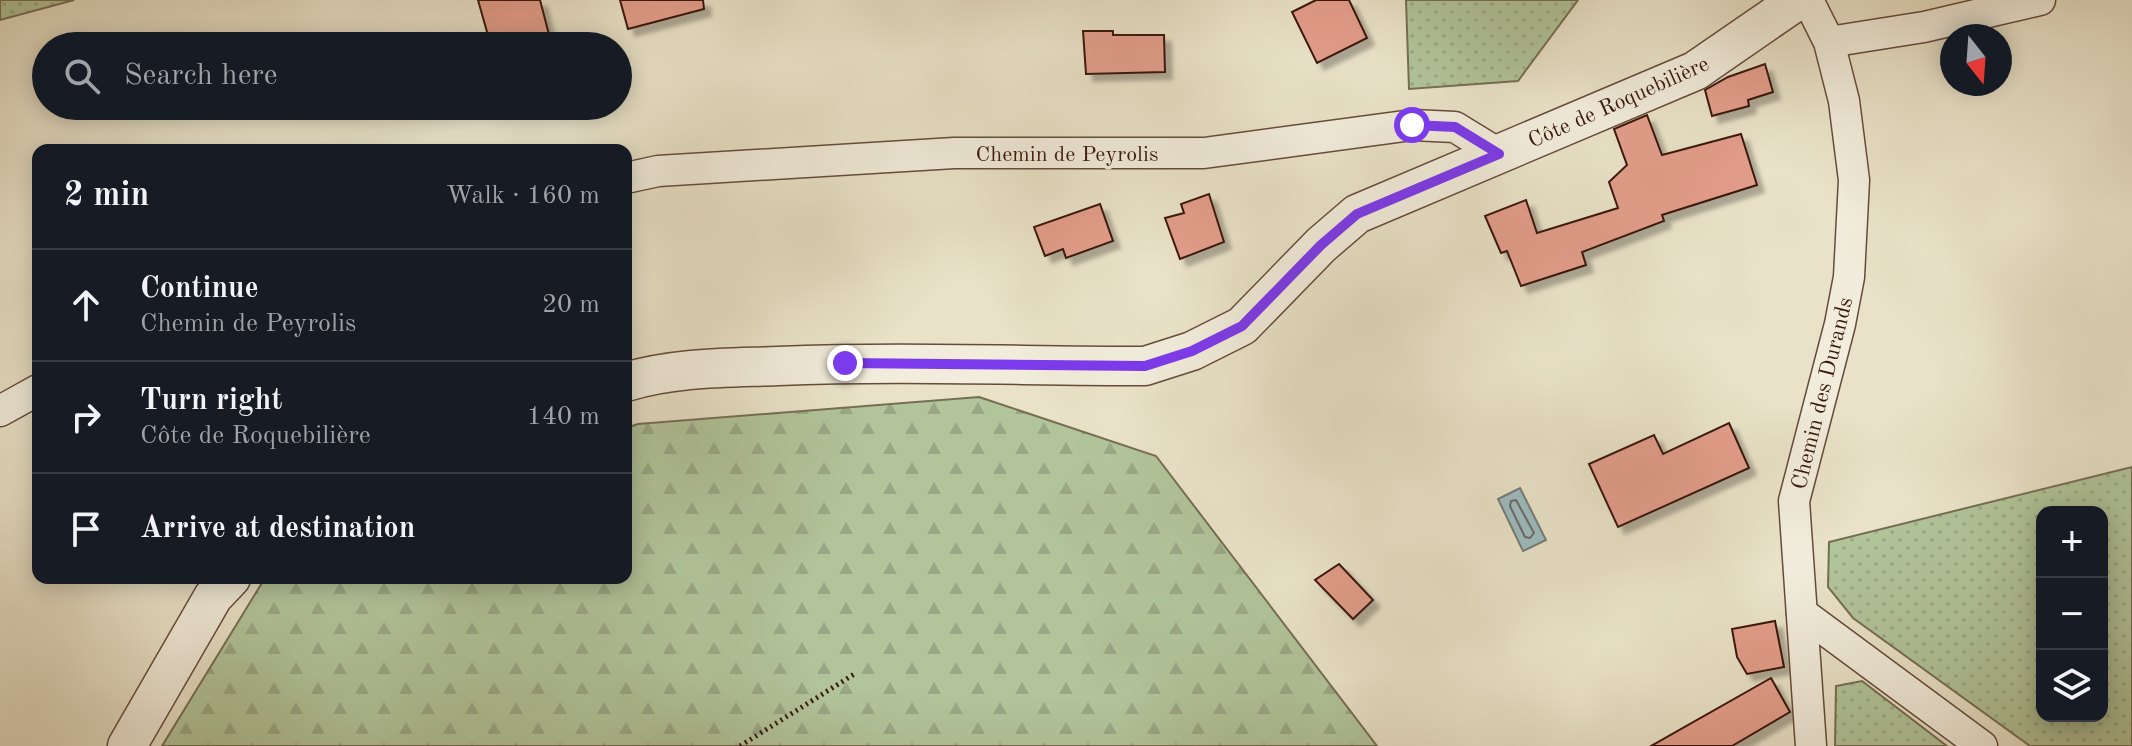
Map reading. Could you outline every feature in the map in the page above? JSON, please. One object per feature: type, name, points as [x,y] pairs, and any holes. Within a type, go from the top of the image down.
[{"type":"street","name":"Côte de Roquebilière","points":[[632,380],[709,369],[845,363],[1145,366],[1192,351],[1242,326],[1321,245],[1357,214],[1695,71],[1798,0]]},
{"type":"street","name":"Chemin des Durands","points":[[1808,0],[1829,42],[1844,101],[1854,180],[1849,277],[1838,335],[1794,501],[1811,746]]},
{"type":"street","points":[[1829,42],[1924,27],[2040,0]]},
{"type":"street","name":"Chemin de Peyrolis","points":[[632,177],[658,171],[956,153],[1204,153],[1412,125],[1455,127],[1499,154]]},
{"type":"street","points":[[0,411],[32,393]]},
{"type":"street","points":[[127,746],[213,597],[225,584]]},
{"type":"street","points":[[1802,613],[1982,746]]},
{"type":"path","points":[[740,746],[856,673]]},
{"type":"green space","points":[[0,0],[74,0],[0,20]]},
{"type":"green space","points":[[1406,0],[1578,0],[1518,81],[1409,89]]},
{"type":"green space","points":[[979,397],[1156,456],[1377,746],[162,746],[261,584],[632,584],[632,426]]},
{"type":"green space","points":[[2132,467],[2132,746],[2030,746],[1853,618],[1828,587],[1829,542]]},
{"type":"green space","points":[[1862,681],[1947,746],[1835,746],[1836,686]]},
{"type":"water","points":[[1520,488],[1546,540],[1523,551],[1498,499]]},
{"type":"building","points":[[478,0],[540,0],[548,32],[487,32]]},
{"type":"building","points":[[620,0],[703,0],[704,9],[628,29]]},
{"type":"building","points":[[1316,0],[1349,0],[1367,38],[1317,63],[1292,12]]},
{"type":"building","points":[[1083,31],[1113,31],[1113,35],[1164,35],[1165,72],[1086,74]]},
{"type":"building","points":[[1765,64],[1773,92],[1748,100],[1749,106],[1712,116],[1705,90],[1728,77]]},
{"type":"building","points":[[1647,115],[1662,155],[1741,134],[1757,185],[1662,215],[1664,221],[1582,252],[1586,265],[1521,286],[1507,251],[1501,253],[1485,216],[1526,200],[1537,233],[1618,208],[1609,182],[1627,165],[1614,129]]},
{"type":"building","points":[[1209,194],[1224,242],[1180,259],[1165,218],[1184,213],[1181,204]]},
{"type":"building","points":[[1100,204],[1113,241],[1066,258],[1063,249],[1045,256],[1034,227]]},
{"type":"building","points":[[1729,423],[1749,468],[1618,527],[1589,464],[1654,435],[1663,454]]},
{"type":"building","points":[[1339,564],[1373,600],[1353,619],[1315,580]]},
{"type":"building","points":[[1775,621],[1784,667],[1747,674],[1737,657],[1732,629]]},
{"type":"building","points":[[1771,678],[1790,712],[1732,746],[1651,746]]},
{"type":"route","points":[[845,363],[1145,366],[1192,351],[1242,326],[1321,245],[1357,214],[1499,154],[1455,127],[1412,125]]}]
